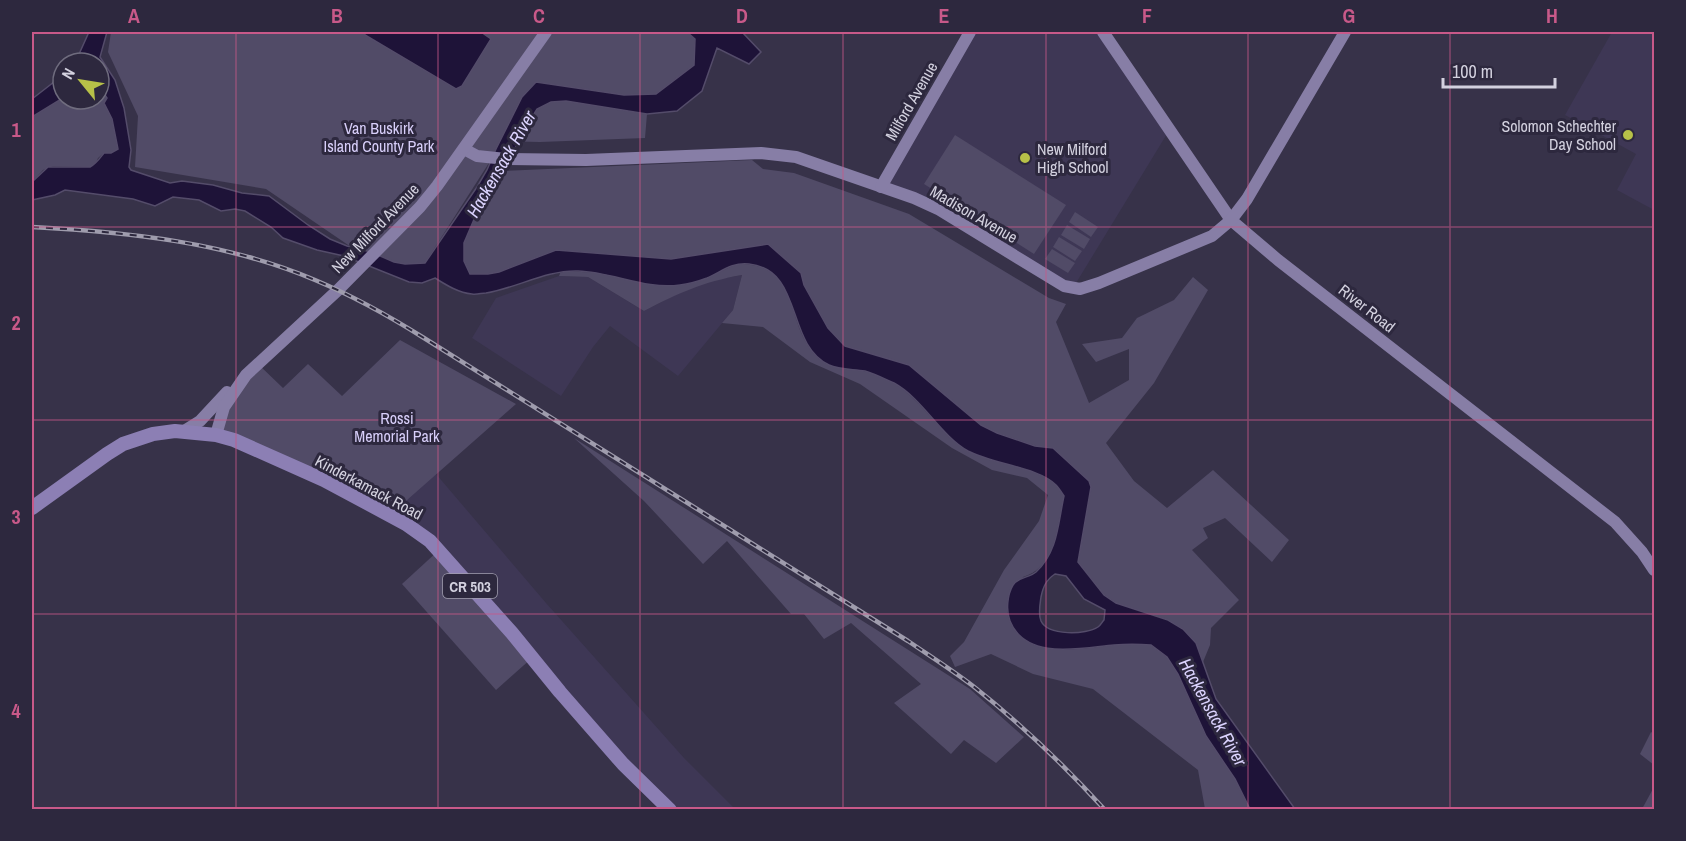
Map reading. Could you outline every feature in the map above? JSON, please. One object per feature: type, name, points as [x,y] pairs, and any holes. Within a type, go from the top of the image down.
[{"type":"main road","name":"Milford Avenue","points":[[880,187],[970,32]]},
{"type":"main road","name":"River Road","points":[[1103,32],[1232,220],[1278,260],[1615,522],[1654,570]]},
{"type":"main road","name":"Madison Avenue","points":[[464,148],[477,156],[512,159],[586,160],[761,153],[778,154],[814,162],[938,209],[1047,277],[1064,286],[1080,289],[1212,236],[1232,220],[1247,199],[1345,32]]},
{"type":"main road","name":"New Milford Avenue","points":[[216,435],[224,407],[246,375],[338,290],[420,207],[546,33]]},
{"type":"main road","points":[[184,431],[200,421],[238,379],[246,375]]},
{"type":"main road","name":"Kinderkamack Road","points":[[32,508],[123,444],[153,434],[184,431],[234,440],[324,480],[422,534],[512,633],[623,764],[670,810]]},
{"type":"shaded area","name":"New Milford High School","points":[[970,32],[1103,32],[1170,129],[1073,288],[961,222],[881,187]]},
{"type":"shaded area","name":"Solomon Schechter Day School","points":[[1612,32],[1654,32],[1654,210],[1617,190],[1636,154],[1565,115]]},
{"type":"shaded area","points":[[742,275],[733,310],[678,376],[610,326],[593,347],[561,396],[472,338],[496,298],[559,276],[588,277],[644,311],[686,289],[714,280]]},
{"type":"shaded area","points":[[436,474],[546,603],[684,758],[735,809],[670,809],[450,563],[389,516]]},
{"type":"green space","name":"Van Buskirk Island County Park","points":[[111,32],[687,32],[695,39],[694,65],[656,94],[647,114],[645,138],[503,141],[425,263],[404,268],[354,249],[266,189],[135,167],[138,116],[111,58],[111,51],[108,51]]},
{"type":"green space","points":[[51,105],[51,111],[109,111],[118,149],[111,153],[104,153],[95,165],[90,167],[53,166],[43,170],[32,182],[32,117]]},
{"type":"green space","points":[[955,135],[1066,205],[1034,254],[924,184]]},
{"type":"green space","points":[[752,160],[763,169],[794,173],[909,214],[1049,298],[1066,304],[1056,322],[1089,403],[1129,380],[1129,349],[1096,362],[1082,344],[1122,338],[1137,318],[1174,300],[1193,277],[1208,290],[1154,383],[1106,443],[1134,481],[1167,508],[1213,470],[1289,540],[1272,562],[1225,518],[1203,528],[1208,538],[1192,550],[1239,600],[1211,628],[1210,645],[1203,662],[1196,644],[1168,620],[1116,603],[1104,595],[1078,562],[1091,487],[1089,481],[1053,448],[1036,446],[981,425],[909,365],[845,346],[828,328],[804,285],[801,273],[768,244],[671,259],[556,250],[488,274],[470,274],[464,261],[464,243],[475,217],[494,191],[504,171]]},
{"type":"green space","points":[[1075,212],[1098,227],[1091,237],[1069,222]]},
{"type":"green space","points":[[1067,225],[1090,239],[1084,249],[1061,235]]},
{"type":"green space","points":[[1059,237],[1082,251],[1075,261],[1053,247]]},
{"type":"green space","points":[[1052,249],[1075,263],[1068,273],[1045,259]]},
{"type":"green space","points":[[737,264],[760,267],[775,275],[791,303],[803,336],[812,351],[827,363],[840,368],[867,372],[897,385],[915,400],[949,436],[967,450],[988,459],[1038,473],[1056,484],[1064,496],[1054,544],[1043,564],[1034,572],[1023,577],[1007,613],[1081,649],[1114,645],[1151,645],[1167,657],[1178,674],[1206,736],[1235,779],[1250,809],[1205,809],[1198,770],[1093,689],[1033,674],[991,654],[955,667],[950,656],[964,642],[1004,570],[1039,521],[1048,495],[1027,478],[992,470],[952,448],[860,384],[810,362],[763,327],[722,323],[733,310],[742,275],[691,289],[644,311],[588,277],[559,276],[561,271],[604,273],[623,277],[706,278]]},
{"type":"green space","name":"Rossi Memorial Park","points":[[400,340],[516,404],[389,516],[216,435],[221,417],[258,364],[283,388],[308,364],[342,396]]},
{"type":"green space","points":[[574,438],[970,689],[1024,737],[996,763],[964,740],[951,754],[894,703],[921,684],[851,623],[824,639],[804,614],[791,614],[727,541],[703,564],[644,501]]},
{"type":"green space","points":[[438,551],[532,658],[496,690],[402,584]]},
{"type":"green space","points":[[1651,732],[1654,734],[1654,765],[1640,754]]},
{"type":"green space","points":[[1654,787],[1654,809],[1642,809]]},
{"type":"water","points":[[89,32],[107,32],[102,51],[80,51]]},
{"type":"water","points":[[364,32],[481,32],[491,39],[462,86],[456,89],[365,35]]},
{"type":"water","name":"Hackensack River","points":[[687,32],[742,32],[761,52],[749,64],[717,48],[702,91],[677,111],[647,114],[566,101],[551,102],[537,109],[525,128],[494,191],[475,217],[464,243],[464,261],[470,274],[499,272],[556,250],[671,259],[768,244],[801,273],[804,285],[828,328],[845,346],[909,365],[981,425],[1035,446],[1053,448],[1089,481],[1091,487],[1078,562],[1104,595],[1116,603],[1168,620],[1183,629],[1196,643],[1216,699],[1295,809],[1250,809],[1235,779],[1206,736],[1178,674],[1167,657],[1151,645],[1123,644],[1056,649],[1028,642],[1018,634],[1008,613],[1009,593],[1015,582],[1036,572],[1049,555],[1056,537],[1064,496],[1056,485],[1038,474],[968,451],[949,436],[914,398],[894,383],[865,371],[833,367],[815,355],[806,341],[787,293],[779,279],[766,269],[749,264],[737,264],[707,278],[683,285],[667,286],[591,272],[566,271],[498,291],[474,294],[457,290],[435,278],[422,283],[409,282],[344,256],[317,250],[283,238],[271,227],[245,211],[235,209],[221,211],[199,200],[173,197],[155,206],[133,199],[65,190],[55,195],[32,200],[32,182],[48,167],[90,167],[104,153],[111,153],[118,149],[112,119],[108,111],[111,111],[111,74],[124,108],[131,150],[129,167],[131,170],[170,183],[182,181],[213,185],[242,193],[269,196],[330,239],[394,262],[425,263],[477,187],[522,97],[536,82],[624,95],[656,94],[694,65],[695,39]],"holes":[[[1055,574],[1066,576],[1084,599],[1105,610],[1104,620],[1098,627],[1085,632],[1068,633],[1051,629],[1041,621],[1042,593],[1045,584]]]},
{"type":"water","points":[[51,84],[51,105],[32,117],[32,99]]},
{"type":"railway","points":[[32,227],[140,236],[247,256],[315,280],[371,307],[908,641],[949,669],[1025,730],[1105,810]]},
{"type":"place","name":"Solomon Schechter Day School","points":[[1628,135]]},
{"type":"place","name":"New Milford High School","points":[[1025,158]]}]
